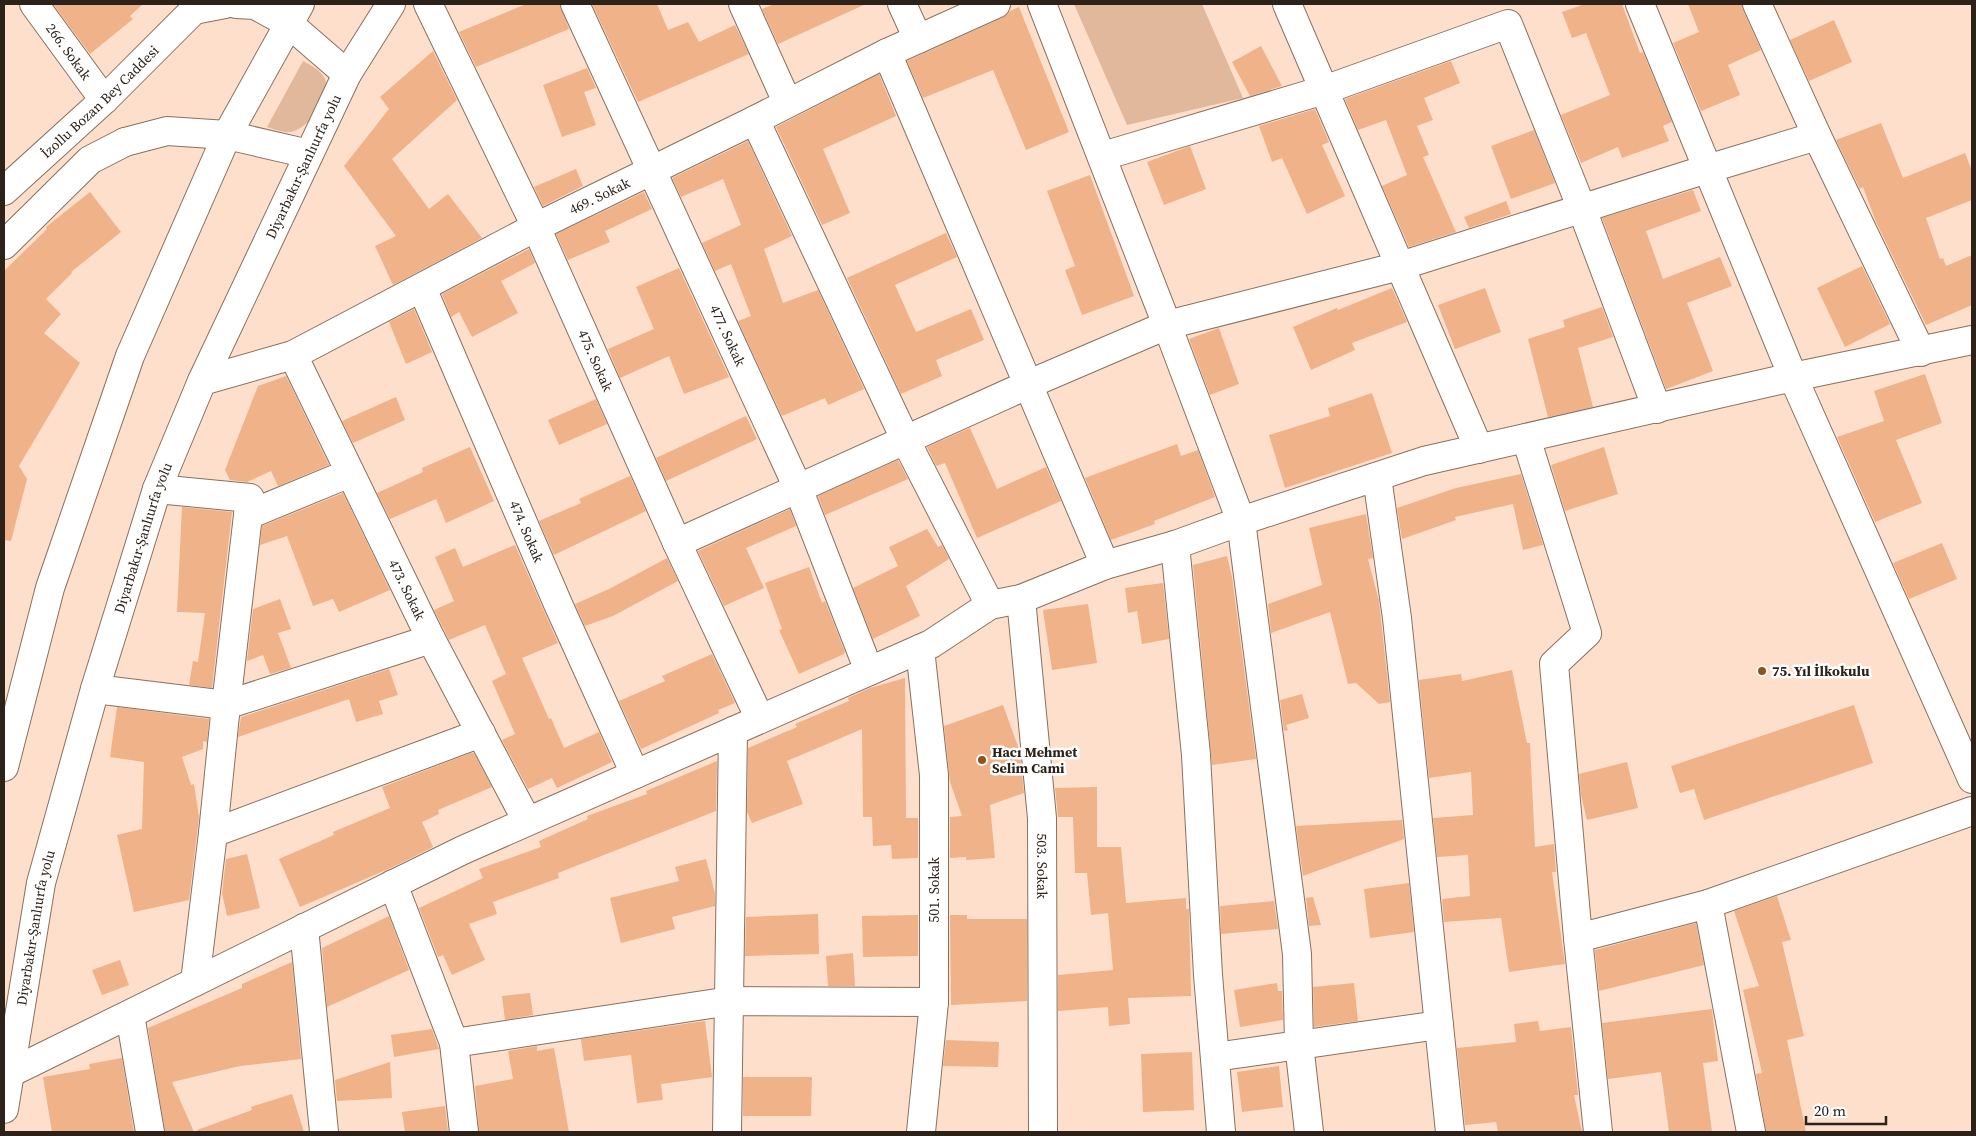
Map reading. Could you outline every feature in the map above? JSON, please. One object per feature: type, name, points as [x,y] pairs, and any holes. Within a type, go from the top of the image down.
[{"type":"main road","name":"266. Sokak","points":[[34,4],[104,100]]},
{"type":"main road","points":[[197,7],[225,4]]},
{"type":"main road","points":[[236,4],[255,5],[294,13],[347,74]]},
{"type":"main road","name":"Diyarbakır-Şanlıurfa yolu","points":[[4,1109],[41,883],[95,690],[157,489],[202,381],[347,74],[391,4]]},
{"type":"main road","name":"475. Sokak","points":[[428,4],[536,227],[677,543],[760,719]]},
{"type":"main road","name":"477. Sokak","points":[[575,4],[653,169],[798,488],[868,671]]},
{"type":"main road","points":[[743,4],[787,102]]},
{"type":"main road","points":[[902,4],[918,39]]},
{"type":"main road","name":"469. Sokak","points":[[202,381],[292,355],[536,227],[887,53],[996,4]]},
{"type":"main road","points":[[1042,4],[1241,521],[1297,954],[1299,1044],[1309,1132]]},
{"type":"main road","points":[[1287,4],[1479,449]]},
{"type":"main road","points":[[1640,4],[1793,377],[1972,780]]},
{"type":"main road","points":[[1757,4],[1817,136],[1920,352]]},
{"type":"main road","name":"İzollu Bozan Bey Caddesi","points":[[4,191],[104,100],[197,7]]},
{"type":"main road","points":[[4,767],[50,588],[130,356],[227,135],[294,13]]},
{"type":"main road","points":[[1102,156],[1324,90],[1508,24],[1582,209],[1657,410]]},
{"type":"main road","points":[[887,53],[1105,565]]},
{"type":"main road","points":[[755,120],[906,441],[990,605]]},
{"type":"main road","points":[[4,245],[90,160],[125,142],[167,131],[227,135],[309,154]]},
{"type":"main road","points":[[677,543],[1027,385],[1167,325],[1400,266],[1817,136]]},
{"type":"main road","name":"474. Sokak","points":[[422,288],[558,604],[635,774]]},
{"type":"main road","points":[[10,1073],[463,850],[931,644],[990,605],[1021,599],[1105,565],[1175,545],[1241,521],[1424,461],[1657,410],[1793,377],[1972,340]]},
{"type":"main road","name":"473. Sokak","points":[[292,355],[431,639],[527,821]]},
{"type":"main road","points":[[1526,438],[1587,633],[1554,664],[1578,938],[1598,1132]]},
{"type":"main road","points":[[248,515],[350,473]]},
{"type":"main road","points":[[1377,477],[1397,618],[1450,1132]]},
{"type":"main road","points":[[157,489],[250,498],[213,833],[194,982]]},
{"type":"main road","points":[[1175,545],[1196,755],[1207,966],[1222,1132]]},
{"type":"main road","name":"503. Sokak","points":[[1021,599],[1042,818],[1043,1132]]},
{"type":"main road","points":[[95,690],[226,705],[431,639]]},
{"type":"main road","name":"501. Sokak","points":[[920,649],[934,775],[934,1002],[922,1132]]},
{"type":"main road","points":[[727,1132],[732,731]]},
{"type":"main road","points":[[213,833],[481,734]]},
{"type":"main road","points":[[1578,938],[1708,904],[1972,811]]},
{"type":"main road","points":[[393,884],[454,1043],[464,1132]]},
{"type":"main road","points":[[1708,904],[1751,1132]]},
{"type":"main road","points":[[304,928],[324,1132]]},
{"type":"main road","points":[[454,1043],[730,1001],[934,1002]]},
{"type":"main road","points":[[130,1015],[150,1132]]},
{"type":"main road","points":[[1215,1057],[1439,1025]]},
{"type":"shaded area","points":[[1074,4],[1202,4],[1243,98],[1127,125]]},
{"type":"shaded area","points":[[303,61],[317,69],[325,78],[325,96],[321,104],[310,120],[297,130],[284,132],[267,127]]},
{"type":"building","points":[[53,4],[143,4],[130,16],[133,19],[90,54]]},
{"type":"building","points":[[526,4],[560,4],[569,29],[476,67],[459,32]]},
{"type":"building","points":[[592,4],[657,4],[668,30],[688,22],[699,42],[735,25],[749,54],[638,102]]},
{"type":"building","points":[[774,4],[866,4],[778,44],[762,9]]},
{"type":"building","points":[[1585,4],[1622,4],[1640,53],[1643,52],[1672,122],[1663,126],[1669,141],[1622,158],[1618,147],[1581,163],[1561,115],[1610,95],[1586,33],[1572,38],[1562,12]]},
{"type":"building","points":[[1688,4],[1742,4],[1761,50],[1728,65],[1740,95],[1701,111],[1673,43],[1699,32]]},
{"type":"building","points":[[1019,7],[1069,132],[1026,150],[993,70],[923,98],[907,61],[1002,18],[1010,11]]},
{"type":"building","points":[[1834,20],[1852,62],[1809,81],[1790,40]]},
{"type":"building","points":[[1261,46],[1282,86],[1250,96],[1232,62]]},
{"type":"building","points":[[433,51],[457,100],[392,159],[429,209],[448,194],[482,238],[393,285],[375,246],[396,236],[344,166],[389,109],[380,97]]},
{"type":"building","points":[[1451,61],[1460,83],[1424,98],[1433,120],[1417,126],[1429,155],[1423,157],[1456,232],[1409,247],[1382,186],[1407,175],[1386,120],[1358,130],[1345,99]]},
{"type":"building","points":[[587,68],[596,88],[584,92],[596,125],[562,137],[543,85]]},
{"type":"building","points":[[879,74],[896,116],[823,149],[850,213],[822,225],[776,127]]},
{"type":"building","points":[[1315,109],[1329,142],[1322,145],[1345,196],[1307,214],[1282,158],[1272,162],[1259,126]]},
{"type":"building","points":[[1881,123],[1903,178],[1965,153],[1972,171],[1972,200],[1926,218],[1940,259],[1943,258],[1946,266],[1972,255],[1972,305],[1926,325],[1876,222],[1863,187],[1860,189],[1836,140]]},
{"type":"building","points":[[1534,130],[1555,183],[1511,199],[1491,146]]},
{"type":"building","points":[[748,141],[792,236],[764,249],[783,303],[818,290],[864,389],[828,405],[825,398],[782,416],[738,321],[751,316],[731,264],[715,271],[702,243],[741,225],[723,179],[681,197],[672,178]]},
{"type":"building","points":[[1190,146],[1206,189],[1164,205],[1147,162]]},
{"type":"building","points":[[576,169],[583,186],[543,206],[534,187]]},
{"type":"building","points":[[1090,175],[1134,296],[1082,315],[1065,270],[1075,266],[1047,191]]},
{"type":"building","points":[[1693,190],[1701,211],[1646,231],[1663,279],[1720,257],[1732,286],[1687,303],[1713,371],[1666,389],[1602,218]]},
{"type":"building","points":[[90,192],[121,232],[71,272],[46,299],[61,314],[44,333],[80,363],[19,466],[27,479],[11,541],[4,540],[4,271],[47,229],[46,227]]},
{"type":"building","points":[[644,192],[652,209],[605,231],[610,242],[568,260],[556,234]]},
{"type":"building","points":[[1506,201],[1511,214],[1469,228],[1464,217]]},
{"type":"building","points":[[946,233],[957,257],[895,285],[916,332],[971,309],[984,340],[936,360],[942,376],[901,394],[847,278]]},
{"type":"building","points":[[529,249],[535,263],[501,281],[518,313],[472,337],[459,312],[451,317],[442,294]]},
{"type":"building","points":[[1862,266],[1890,324],[1845,347],[1817,288]]},
{"type":"building","points":[[679,268],[729,377],[684,394],[669,356],[620,378],[608,349],[654,329],[636,287]]},
{"type":"building","points":[[1392,288],[1407,322],[1352,343],[1355,350],[1311,370],[1293,327],[1337,308],[1338,310]]},
{"type":"building","points":[[1485,288],[1501,332],[1455,349],[1438,305]]},
{"type":"building","points":[[1602,307],[1613,337],[1578,348],[1593,407],[1548,417],[1528,339],[1565,327],[1563,320]]},
{"type":"building","points":[[414,309],[432,352],[406,364],[389,322]]},
{"type":"building","points":[[1219,328],[1239,384],[1210,395],[1189,339]]},
{"type":"building","points":[[1925,374],[1942,423],[1896,440],[1922,503],[1875,522],[1837,437],[1884,421],[1874,391]]},
{"type":"building","points":[[286,376],[329,465],[278,486],[271,471],[247,482],[230,480],[225,470],[258,386]]},
{"type":"building","points":[[1372,393],[1392,453],[1285,488],[1269,435],[1330,416],[1328,408]]},
{"type":"building","points":[[396,397],[405,420],[353,443],[342,421]]},
{"type":"building","points":[[596,399],[607,424],[559,445],[548,420]]},
{"type":"building","points":[[746,416],[757,439],[666,481],[656,458]]},
{"type":"building","points":[[970,428],[997,489],[1046,467],[1061,501],[977,538],[945,463],[936,466],[927,447]]},
{"type":"building","points":[[1177,444],[1181,456],[1198,450],[1215,497],[1154,521],[1155,524],[1111,540],[1085,478]]},
{"type":"building","points":[[470,447],[494,501],[446,523],[436,499],[390,519],[377,493],[423,472],[422,468]]},
{"type":"building","points":[[1604,447],[1618,494],[1565,511],[1551,465]]},
{"type":"building","points":[[898,460],[908,479],[825,515],[818,496]]},
{"type":"building","points":[[1521,474],[1543,545],[1523,550],[1513,504],[1455,517],[1456,520],[1402,539],[1397,508],[1456,488]]},
{"type":"building","points":[[630,476],[646,511],[554,555],[539,521],[581,503],[579,499]]},
{"type":"building","points":[[343,493],[390,590],[339,612],[333,599],[313,606],[287,536],[260,545],[262,526]]},
{"type":"building","points":[[182,507],[232,512],[212,688],[189,685],[193,661],[198,662],[205,613],[177,612]]},
{"type":"building","points":[[790,509],[796,526],[746,548],[764,588],[724,606],[698,551]]},
{"type":"building","points":[[1366,514],[1373,558],[1368,559],[1379,601],[1390,702],[1379,704],[1356,683],[1348,684],[1330,612],[1271,633],[1268,604],[1322,585],[1309,528]]},
{"type":"building","points":[[927,529],[938,547],[942,545],[949,559],[906,586],[920,616],[873,639],[853,588],[898,566],[889,547]]},
{"type":"building","points":[[1942,543],[1957,579],[1909,599],[1893,563]]},
{"type":"building","points":[[515,545],[558,643],[522,658],[549,719],[551,718],[564,748],[599,732],[612,762],[557,788],[552,778],[528,789],[502,740],[515,734],[492,681],[506,674],[485,625],[449,640],[434,610],[454,601],[435,557],[455,548],[463,567]]},
{"type":"building","points":[[1227,556],[1232,577],[1256,759],[1212,765],[1193,565]]},
{"type":"building","points":[[667,558],[678,581],[613,616],[585,626],[575,604],[609,589]]},
{"type":"building","points":[[809,567],[822,603],[825,601],[845,652],[799,674],[779,630],[782,629],[765,583]]},
{"type":"building","points":[[1163,583],[1169,639],[1142,644],[1137,611],[1128,613],[1125,588]]},
{"type":"building","points":[[280,599],[291,629],[278,633],[291,668],[270,674],[263,655],[247,661],[253,609]]},
{"type":"building","points":[[1088,604],[1097,663],[1052,670],[1043,610]]},
{"type":"building","points":[[712,654],[735,703],[718,710],[719,713],[641,749],[619,701],[665,681],[662,676]]},
{"type":"building","points":[[389,669],[398,695],[379,701],[383,714],[356,722],[349,699],[238,737],[241,717]]},
{"type":"building","points":[[1512,670],[1527,743],[1530,743],[1535,847],[1554,844],[1556,872],[1552,872],[1565,964],[1509,972],[1501,918],[1444,922],[1442,899],[1470,896],[1468,855],[1437,857],[1433,818],[1473,815],[1471,772],[1429,778],[1419,680],[1461,674],[1462,681]]},
{"type":"building","points":[[905,678],[906,818],[918,818],[918,858],[892,859],[891,845],[873,846],[872,817],[863,817],[862,729],[787,761],[803,804],[752,823],[747,812],[748,748],[797,727],[795,724],[849,701],[848,698],[870,688]]},
{"type":"building","points":[[1302,694],[1309,718],[1286,725],[1288,730],[1284,731],[1280,700]]},
{"type":"building","name":"Hacı Mehmet Selim Cami","points":[[1003,705],[1020,752],[1024,793],[990,805],[995,858],[966,860],[966,857],[950,858],[950,817],[962,816],[950,782],[944,726]]},
{"type":"building","points":[[1854,705],[1873,763],[1704,820],[1694,789],[1680,793],[1671,766]]},
{"type":"building","points":[[117,707],[209,719],[207,742],[203,741],[203,749],[182,757],[191,785],[194,784],[199,817],[189,900],[134,912],[117,835],[142,829],[144,762],[110,757]]},
{"type":"building","points":[[474,753],[492,787],[438,810],[439,814],[422,822],[433,847],[393,867],[300,907],[279,859],[334,835],[333,832],[390,808],[382,787]]},
{"type":"building","points":[[717,761],[716,811],[558,873],[559,878],[493,902],[497,914],[469,924],[485,960],[452,975],[443,955],[438,957],[419,908],[483,878],[479,869],[541,847],[539,841],[588,819],[587,816],[647,794],[646,791]]},
{"type":"building","points":[[1627,762],[1638,808],[1587,820],[1581,795],[1579,774]]},
{"type":"building","points":[[1097,787],[1097,847],[1121,847],[1126,903],[1186,898],[1186,909],[1189,909],[1191,996],[1128,998],[1130,1024],[1109,1026],[1108,1007],[1058,1011],[1058,975],[1113,970],[1108,913],[1091,915],[1087,873],[1075,873],[1073,817],[1058,817],[1055,788]]},
{"type":"building","points":[[1402,820],[1404,839],[1303,876],[1296,826]]},
{"type":"building","points":[[247,854],[260,908],[227,916],[222,893],[226,859]]},
{"type":"building","points":[[706,859],[715,893],[715,906],[672,917],[675,929],[621,943],[610,898],[679,881],[675,867]]},
{"type":"building","points":[[1409,883],[1414,932],[1370,938],[1364,889]]},
{"type":"building","points":[[1777,896],[1791,940],[1782,942],[1804,1036],[1787,1040],[1806,1132],[1766,1132],[1756,1074],[1762,1073],[1743,990],[1759,986],[1734,911]]},
{"type":"building","points":[[1313,897],[1321,925],[1309,926],[1306,898]]},
{"type":"building","points":[[1274,901],[1278,929],[1221,934],[1220,906]]},
{"type":"building","points":[[818,914],[819,954],[745,956],[746,917]]},
{"type":"building","points":[[918,915],[918,956],[863,957],[862,916]]},
{"type":"building","points":[[950,915],[967,915],[967,919],[1027,919],[1027,1001],[951,1005]]},
{"type":"building","points":[[389,916],[409,970],[327,1007],[322,948]]},
{"type":"building","points":[[1696,923],[1704,965],[1599,991],[1595,950]]},
{"type":"building","points":[[853,953],[855,986],[828,986],[826,956]]},
{"type":"building","points":[[120,960],[129,985],[102,995],[92,970]]},
{"type":"building","points":[[292,962],[301,1059],[240,1066],[172,1082],[194,1132],[165,1132],[148,1028],[242,988],[242,984]]},
{"type":"building","points":[[1277,983],[1278,991],[1282,991],[1283,1020],[1240,1027],[1234,990]]},
{"type":"building","points":[[1354,983],[1358,1021],[1314,1027],[1313,987]]},
{"type":"building","points":[[530,993],[533,1015],[505,1020],[502,996]]},
{"type":"building","points":[[1712,1009],[1718,1061],[1703,1063],[1712,1132],[1669,1132],[1661,1072],[1608,1079],[1602,1023]]},
{"type":"building","points":[[705,1021],[712,1077],[661,1084],[663,1100],[637,1103],[631,1055],[584,1061],[581,1039]]},
{"type":"building","points":[[1538,1021],[1540,1031],[1571,1027],[1578,1095],[1574,1095],[1582,1132],[1498,1132],[1496,1122],[1465,1125],[1457,1048],[1516,1042],[1514,1024]]},
{"type":"building","points":[[432,1029],[439,1049],[394,1057],[391,1035]]},
{"type":"building","points":[[946,1040],[999,1042],[998,1067],[943,1066]]},
{"type":"building","points":[[537,1046],[537,1051],[554,1048],[569,1132],[479,1132],[475,1086],[513,1079],[508,1051]]},
{"type":"building","points":[[1192,1052],[1194,1110],[1143,1112],[1141,1054]]},
{"type":"building","points":[[122,1058],[134,1132],[52,1132],[43,1077],[90,1069],[89,1064]]},
{"type":"building","points":[[390,1062],[392,1098],[337,1101],[335,1080]]},
{"type":"building","points":[[1279,1066],[1283,1107],[1242,1112],[1237,1072]]},
{"type":"building","points":[[743,1077],[812,1077],[811,1116],[743,1116]]},
{"type":"building","points":[[292,1094],[304,1132],[198,1132],[197,1130],[252,1110],[251,1107]]},
{"type":"building","points":[[445,1106],[448,1132],[405,1132],[402,1112]]},
{"type":"place","name":"75. Yıl İlkokulu","points":[[1762,671]]},
{"type":"place","name":"Hacı Mehmet Selim Cami","points":[[982,760]]}]
